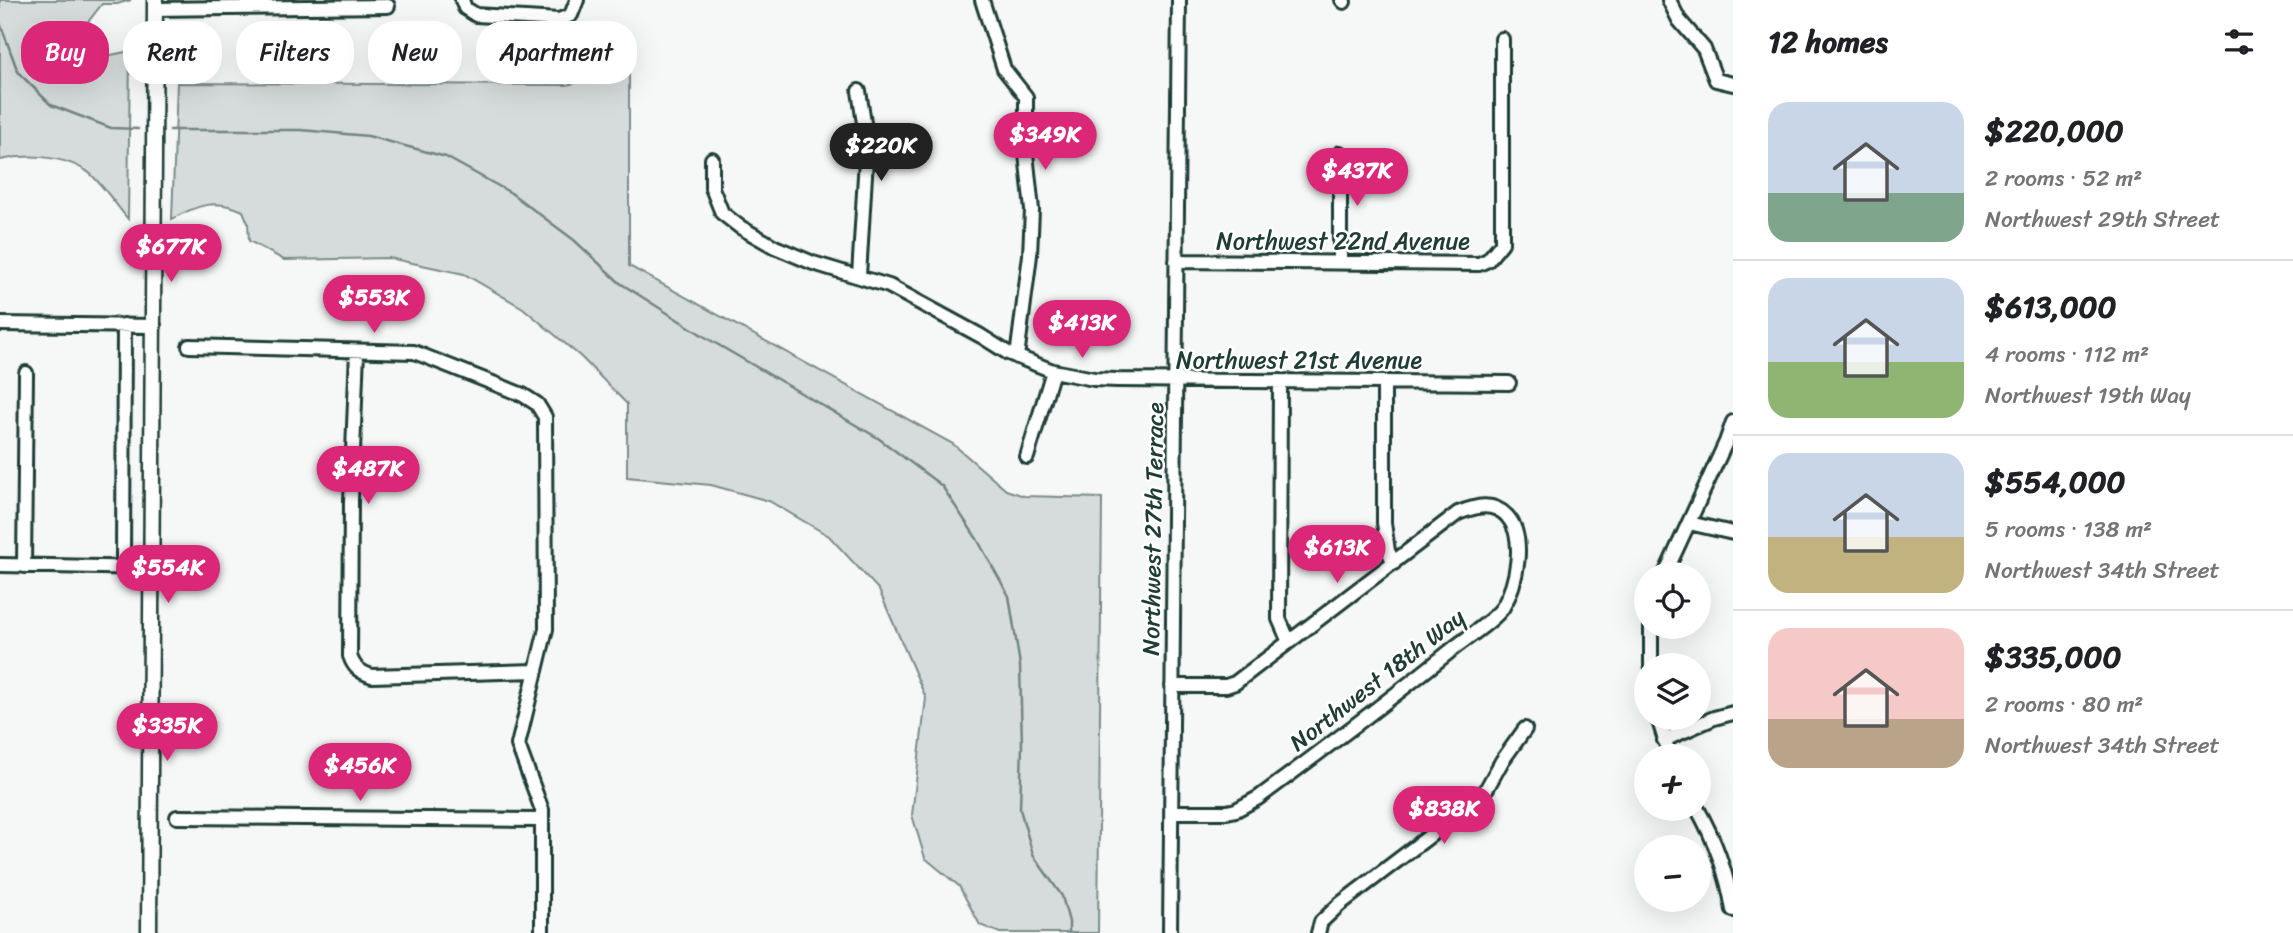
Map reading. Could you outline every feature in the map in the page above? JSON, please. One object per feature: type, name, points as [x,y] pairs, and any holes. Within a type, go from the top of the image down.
[{"type":"main road","points":[[149,933],[155,5]]},
{"type":"street","points":[[463,4],[475,15],[559,20],[571,15],[578,0]]},
{"type":"street","points":[[982,0],[1003,69],[1026,97],[1026,153],[1032,210],[1030,255],[1017,357]]},
{"type":"street","name":"Northwest 27th Terrace","points":[[1170,933],[1179,0]]},
{"type":"street","points":[[1669,0],[1679,20],[1704,49],[1717,80],[1733,84]]},
{"type":"street","points":[[155,5],[388,6]]},
{"type":"street","name":"Northwest 22nd Avenue","points":[[1176,261],[1479,264],[1489,260],[1502,243],[1502,39]]},
{"type":"street","points":[[859,91],[867,142],[859,276]]},
{"type":"street","points":[[1340,153],[1340,263]]},
{"type":"street","name":"Northwest 21st Avenue","points":[[712,159],[712,188],[722,213],[740,227],[775,247],[889,286],[1017,357],[1053,371],[1094,379],[1509,383]]},
{"type":"street","points":[[0,324],[153,326]]},
{"type":"street","points":[[124,325],[124,567]]},
{"type":"street","points":[[189,346],[414,352],[523,395],[537,404],[545,417],[546,629],[518,745],[542,810],[542,933]]},
{"type":"street","points":[[357,351],[351,501],[350,656],[357,670],[372,676],[536,671]]},
{"type":"street","points":[[1027,457],[1053,371]]},
{"type":"street","points":[[24,566],[26,373]]},
{"type":"street","points":[[1280,381],[1279,619],[1289,642]]},
{"type":"street","points":[[1172,686],[1235,683],[1394,563],[1388,551],[1384,523],[1384,382]]},
{"type":"street","points":[[1671,562],[1733,422]]},
{"type":"street","name":"Northwest 18th Way","points":[[1171,812],[1227,812],[1258,798],[1502,610],[1515,582],[1517,539],[1514,526],[1506,515],[1494,507],[1476,506],[1458,513],[1394,563]]},
{"type":"street","points":[[1689,523],[1733,533]]},
{"type":"street","points":[[0,565],[151,568]]},
{"type":"street","points":[[1664,740],[1733,713]]},
{"type":"street","points":[[1318,933],[1321,922],[1340,904],[1477,800],[1525,729]]},
{"type":"street","points":[[1661,730],[1666,744]]},
{"type":"street","points":[[177,817],[542,820]]},
{"type":"street","points":[[1703,821],[1721,860],[1733,909]]},
{"type":"shaded area","points":[[0,0],[131,0],[102,4],[89,21],[21,21],[21,84],[109,84],[109,55],[123,52],[123,84],[130,84],[128,219],[90,173],[75,165],[43,157],[0,160]]},
{"type":"shaded area","points":[[177,84],[629,84],[629,266],[953,444],[1006,490],[1024,496],[1102,498],[1098,933],[1000,933],[980,925],[959,886],[925,858],[912,815],[926,698],[879,590],[829,536],[769,501],[711,485],[627,477],[627,404],[581,357],[523,308],[464,274],[389,258],[284,260],[249,241],[248,223],[243,211],[224,205],[198,207],[172,219]]},
{"type":"waterway","points":[[0,23],[18,72],[51,105],[111,128],[138,129]]},
{"type":"waterway","points":[[170,130],[301,130],[368,136],[446,157],[511,193],[574,240],[620,283],[710,340],[878,438],[942,486],[977,539],[1009,596],[1020,665],[1020,809],[1033,855],[1062,896],[1069,933]]}]
